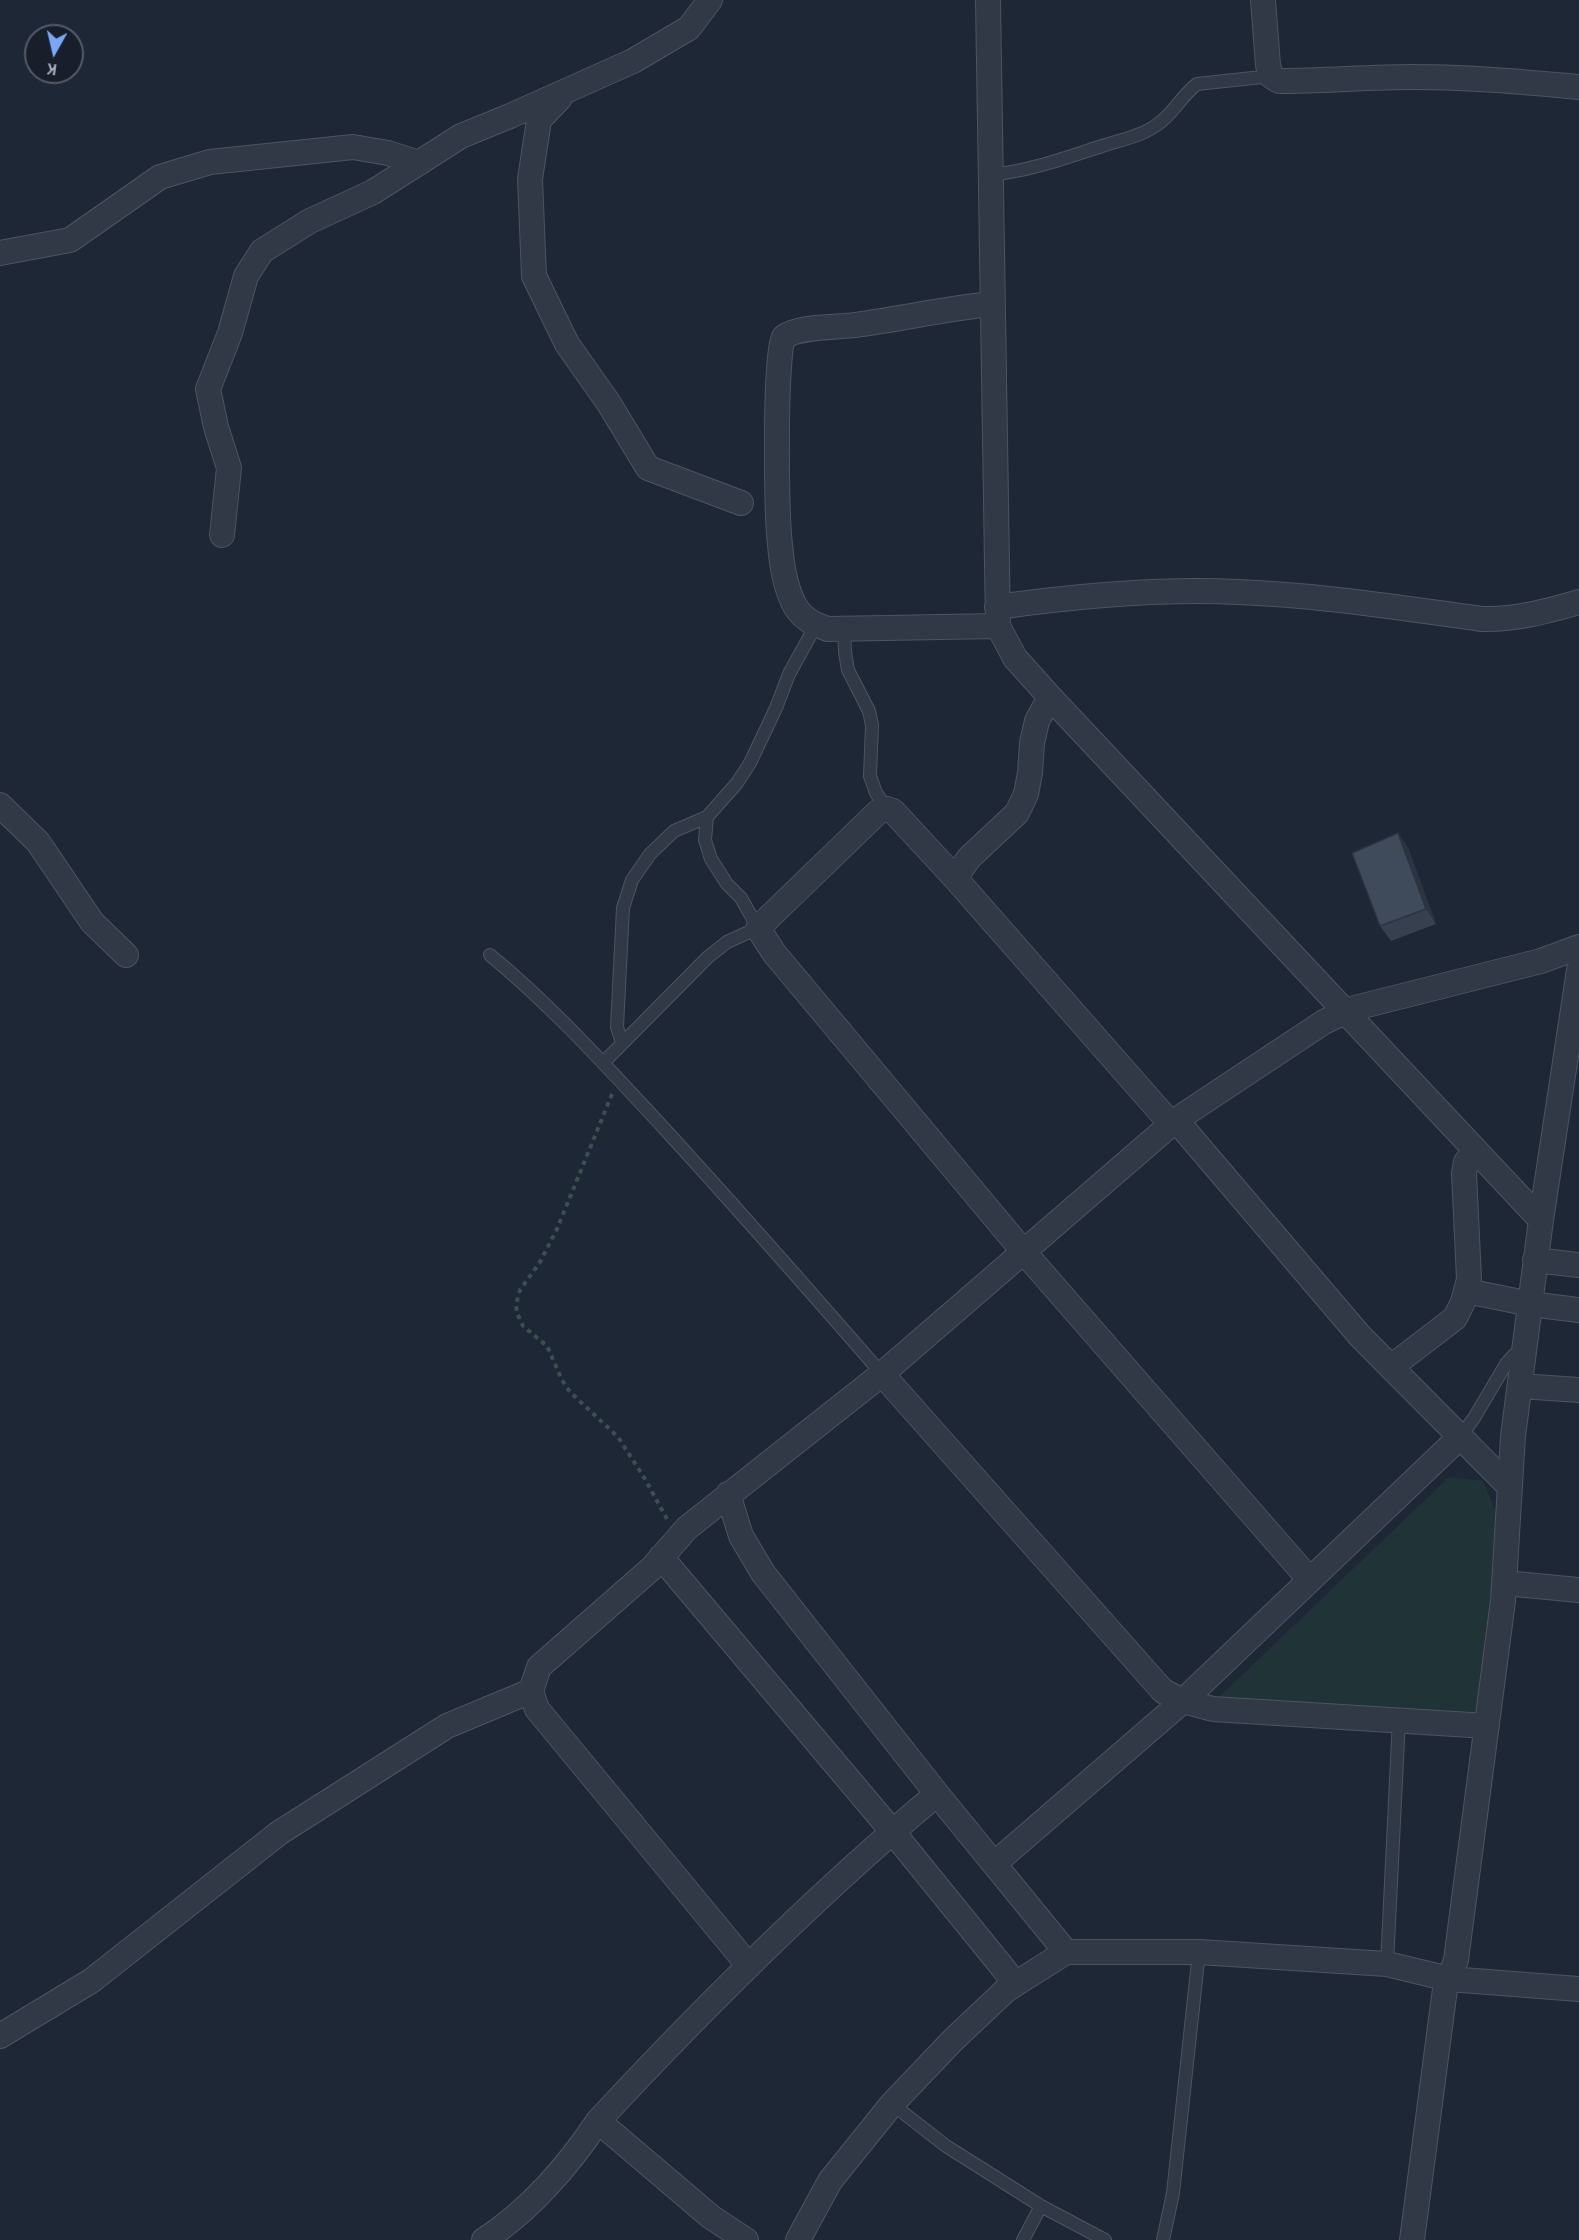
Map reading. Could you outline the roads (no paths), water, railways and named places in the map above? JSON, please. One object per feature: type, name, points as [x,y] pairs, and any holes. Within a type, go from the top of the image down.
[{"type":"street","points":[[222,535],[229,468],[216,428],[208,389],[230,333],[246,276],[262,251],[310,221],[373,192],[461,136],[633,61],[689,28],[710,0]]},
{"type":"street","points":[[988,0],[998,616],[1015,658],[1540,1220]]},
{"type":"street","points":[[1263,0],[1268,65],[1271,76],[1279,81],[1340,81],[1412,77],[1485,79],[1579,87]]},
{"type":"street","points":[[569,89],[539,120],[530,179],[534,276],[567,344],[608,402],[648,468],[741,503]]},
{"type":"street","points":[[0,253],[70,240],[160,177],[210,162],[353,147],[388,153],[419,163]]},
{"type":"street","points":[[992,304],[943,309],[861,325],[796,331],[789,333],[782,342],[779,380],[778,506],[782,559],[793,604],[806,619],[816,625],[828,629],[844,629],[998,616],[1109,595],[1237,592],[1352,601],[1500,620],[1579,602]]},
{"type":"street","points":[[956,878],[969,858],[1017,813],[1026,794],[1037,721],[1050,697]]},
{"type":"street","points":[[0,805],[38,842],[92,922],[126,955]]},
{"type":"street","points":[[1310,1580],[1023,1251],[781,962],[758,928],[878,812],[887,809],[893,811],[956,878],[1360,1336],[1510,1487]]},
{"type":"street","points":[[749,1966],[537,1709],[531,1691],[539,1667],[652,1568],[687,1528],[882,1374],[1173,1122],[1324,1022],[1346,1012],[1541,961],[1579,947]]},
{"type":"street","points":[[1412,2240],[1445,1989],[1456,1960],[1487,1726],[1505,1583],[1513,1436],[1540,1220],[1579,970]]},
{"type":"street","points":[[1391,1367],[1455,1318],[1467,1291],[1469,1279],[1464,1173],[1466,1162],[1475,1150]]},
{"type":"street","points":[[1535,1260],[1579,1265]]},
{"type":"street","points":[[1467,1291],[1530,1304],[1579,1310]]},
{"type":"street","points":[[882,1374],[1163,1691],[1183,1701],[1213,1709],[1487,1726]]},
{"type":"street","points":[[1520,1386],[1579,1390]]},
{"type":"street","points":[[994,1864],[1183,1701],[1460,1437]]},
{"type":"street","points":[[728,1494],[741,1536],[764,1573],[937,1794],[1066,1952]]},
{"type":"street","points":[[661,1557],[892,1831],[1016,1984]]},
{"type":"street","points":[[1505,1583],[1579,1590]]},
{"type":"street","points":[[0,2036],[91,1981],[279,1833],[447,1726],[531,1691]]},
{"type":"street","points":[[484,2240],[545,2188],[580,2148],[598,2121],[749,1966],[892,1831],[937,1794]]},
{"type":"street","points":[[798,2240],[830,2181],[891,2104],[953,2040],[1006,1990],[1066,1952],[1199,1952],[1386,1964],[1449,1979],[1579,1989]]},
{"type":"street","points":[[598,2121],[711,2217],[746,2240]]},
{"type":"lane","points":[[990,175],[1046,165],[1148,130],[1166,118],[1188,91],[1197,84],[1271,76]]},
{"type":"lane","points":[[622,1043],[618,1027],[623,908],[626,894],[640,866],[674,831],[707,817],[737,783],[750,763],[789,674],[816,625]]},
{"type":"lane","points":[[844,629],[844,652],[848,670],[869,711],[872,724],[870,776],[876,793],[887,809]]},
{"type":"lane","points":[[603,1063],[708,957],[727,942],[758,928],[741,897],[727,884],[711,859],[705,840],[707,817]]},
{"type":"lane","points":[[490,955],[555,1013],[621,1082],[759,1232],[882,1374]]},
{"type":"lane","points":[[1460,1437],[1506,1364],[1514,1355],[1524,1352]]},
{"type":"lane","points":[[1386,1964],[1399,1719]]},
{"type":"lane","points":[[1163,2240],[1173,2193],[1199,1952]]},
{"type":"lane","points":[[891,2104],[946,2146],[1041,2206],[1105,2240]]},
{"type":"lane","points":[[1023,2240],[1041,2206]]}]
